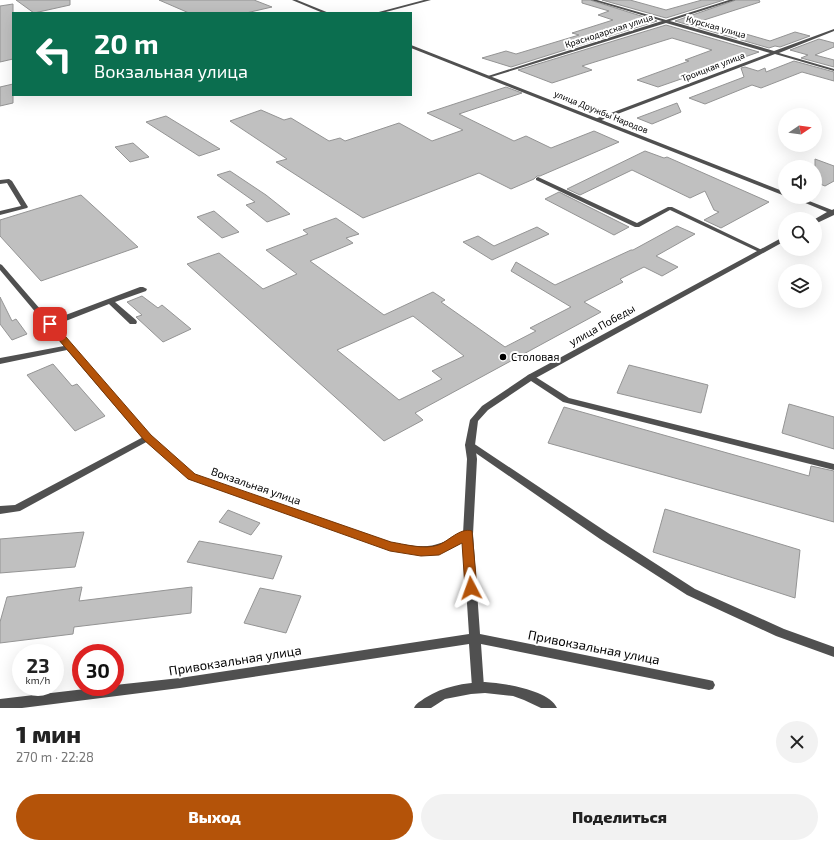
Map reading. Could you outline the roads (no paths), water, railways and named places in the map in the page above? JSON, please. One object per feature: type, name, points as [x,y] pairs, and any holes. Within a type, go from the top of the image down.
[{"type":"street","points":[[294,0],[324,12]]},
{"type":"street","points":[[381,12],[429,0]]},
{"type":"street","name":"Курская улица","points":[[593,0],[834,70]]},
{"type":"street","name":"Краснодарская улица","points":[[490,77],[733,0]]},
{"type":"street","name":"Троицкая улица","points":[[597,120],[834,30]]},
{"type":"street","name":"улица Дружбы Народов","points":[[412,46],[778,191]]},
{"type":"street","points":[[538,179],[637,226],[670,208],[761,251]]},
{"type":"street","points":[[0,182],[9,181],[24,207],[0,214]]},
{"type":"street","points":[[812,204],[833,212]]},
{"type":"street","points":[[822,218],[833,212]]},
{"type":"street","name":"улица Победы","points":[[468,534],[472,459],[470,445],[474,420],[485,408],[531,377],[778,242]]},
{"type":"street","name":"Вокзальная улица","points":[[0,266],[147,438],[192,477],[390,546],[421,551],[439,550],[468,534]]},
{"type":"street","points":[[50,324],[143,289]]},
{"type":"street","points":[[110,301],[133,322]]},
{"type":"street","points":[[0,361],[69,347]]},
{"type":"street","points":[[531,377],[566,400],[834,468]]},
{"type":"street","points":[[0,510],[17,508],[147,438]]},
{"type":"street","points":[[470,445],[604,536],[691,592],[780,633],[834,652]]},
{"type":"street","points":[[468,534],[478,687]]},
{"type":"street","name":"Привокзальная улица","points":[[0,705],[180,683],[474,638],[709,685]]},
{"type":"street","points":[[420,708],[443,694],[478,687],[508,689],[544,702],[551,708]]},
{"type":"place","name":"Столовая","points":[[503,357]]}]
